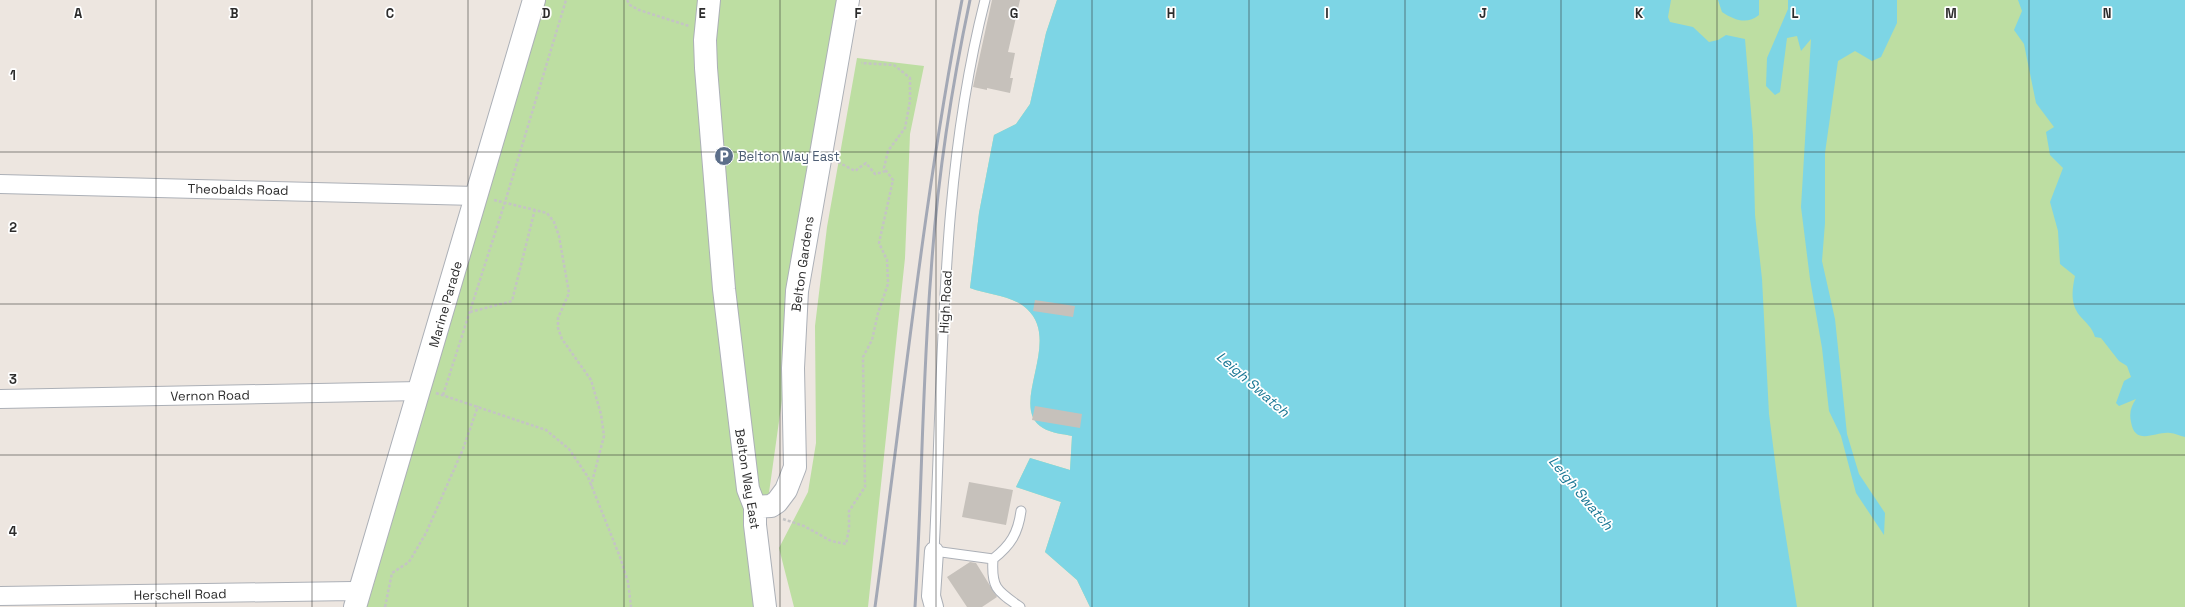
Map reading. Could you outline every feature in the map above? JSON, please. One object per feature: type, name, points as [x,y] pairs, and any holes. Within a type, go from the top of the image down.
[{"type":"street","name":"Marine Parade","points":[[357,600],[420,391],[534,0]]},
{"type":"street","name":"Belton Way East","points":[[709,0],[705,40],[706,68],[724,289],[748,489],[755,507],[755,525],[765,603]]},
{"type":"street","name":"Belton Gardens","points":[[755,507],[772,506],[777,502],[786,490],[795,467],[793,368],[797,291],[848,0]]},
{"type":"street","name":"Theobalds Road","points":[[0,184],[476,196]]},
{"type":"street","name":"Vernon Road","points":[[0,399],[420,391]]},
{"type":"street","name":"High Road","points":[[934,551],[931,596],[934,607]]},
{"type":"street","name":"Herschell Road","points":[[0,596],[353,591],[357,600]]},
{"type":"lane","name":"High Road","points":[[934,551],[943,321],[951,208],[961,118],[972,50],[985,0]]},
{"type":"lane","points":[[1020,607],[997,590],[991,577],[993,559],[1002,551],[1019,529],[1021,511]]},
{"type":"lane","points":[[934,551],[993,559]]},
{"type":"path","points":[[443,395],[505,202],[566,0]]},
{"type":"path","points":[[627,0],[630,5],[639,10],[685,25]]},
{"type":"path","points":[[781,516],[784,521],[804,526],[831,541],[846,544],[849,529],[849,511],[865,487],[863,357],[872,340],[878,313],[888,284],[887,260],[879,243],[893,180],[884,168],[888,151],[905,128],[910,101],[910,78],[894,65],[861,63]]},
{"type":"path","points":[[838,162],[855,171],[866,163],[875,174],[886,170]]},
{"type":"path","points":[[476,196],[547,213],[557,229],[569,293],[558,318],[558,328],[562,338],[591,380],[601,414],[604,436],[592,486]]},
{"type":"path","points":[[469,313],[512,301],[535,209]]},
{"type":"path","points":[[420,391],[443,395],[546,430],[569,449],[579,462],[592,486],[620,557],[628,582],[631,607]]},
{"type":"path","points":[[385,607],[392,573],[409,562],[426,533],[463,449],[478,406]]},
{"type":"green space","points":[[545,0],[838,0],[753,607],[367,607]]},
{"type":"green space","points":[[1057,0],[2185,0],[2185,607],[1090,607],[1077,580],[1045,552],[1061,502],[1016,487],[1030,458],[1070,470],[1072,436],[1043,428],[1033,418],[1030,405],[1040,339],[1037,323],[1027,309],[1021,304],[1007,298],[970,288],[979,213],[994,135],[1016,124],[1030,104],[1046,33]]},
{"type":"green space","points":[[857,58],[924,66],[910,134],[905,258],[868,607],[794,607],[779,548],[808,492],[816,443],[815,326],[827,227]]},
{"type":"water","name":"Leigh Swatch","points":[[1057,0],[1671,0],[1668,17],[1670,22],[1693,27],[1709,42],[1718,40],[1726,35],[1745,39],[1753,136],[1755,215],[1762,279],[1769,414],[1780,500],[1797,607],[1090,607],[1077,580],[1045,552],[1061,502],[1016,487],[1030,458],[1070,470],[1072,436],[1043,428],[1033,418],[1030,405],[1040,339],[1037,323],[1027,309],[1021,304],[1007,298],[970,288],[979,213],[994,135],[1016,124],[1030,104],[1046,33]]},
{"type":"water","points":[[1718,0],[1759,0],[1759,15],[1745,21],[1736,19],[1722,12]]},
{"type":"water","points":[[1788,0],[1897,0],[1897,23],[1881,57],[1872,61],[1855,51],[1838,61],[1825,153],[1825,223],[1822,261],[1835,319],[1847,434],[1859,474],[1885,513],[1884,535],[1856,493],[1841,436],[1829,411],[1822,348],[1810,279],[1801,207],[1811,39],[1801,51],[1797,36],[1787,38],[1780,92],[1775,95],[1766,86],[1767,58],[1788,9]]},
{"type":"water","points":[[2018,0],[2185,0],[2185,437],[2174,433],[2141,436],[2133,430],[2130,413],[2136,399],[2119,406],[2116,403],[2124,381],[2131,377],[2127,366],[2119,361],[2101,338],[2095,337],[2091,328],[2080,316],[2073,302],[2075,276],[2060,264],[2058,231],[2050,202],[2063,168],[2050,155],[2046,132],[2054,127],[2036,103],[2024,44],[2014,30],[2022,11]]},
{"type":"building","points":[[992,0],[1020,0],[1008,52],[1015,53],[1010,78],[1013,78],[1010,93],[987,88],[987,90],[973,87]]},
{"type":"building","points":[[1035,300],[1075,306],[1073,317],[1033,311]]},
{"type":"building","points":[[1035,406],[1082,414],[1080,428],[1032,420]]},
{"type":"building","points":[[969,482],[1013,490],[1006,525],[962,517]]},
{"type":"building","points":[[970,562],[976,563],[997,597],[982,607],[967,607],[947,577]]},
{"type":"railway","points":[[875,607],[914,303],[948,75],[962,0]]},
{"type":"railway","points":[[915,607],[928,315],[937,205],[946,136],[970,0]]},
{"type":"place","name":"Belton Way East","points":[[724,156]]}]
